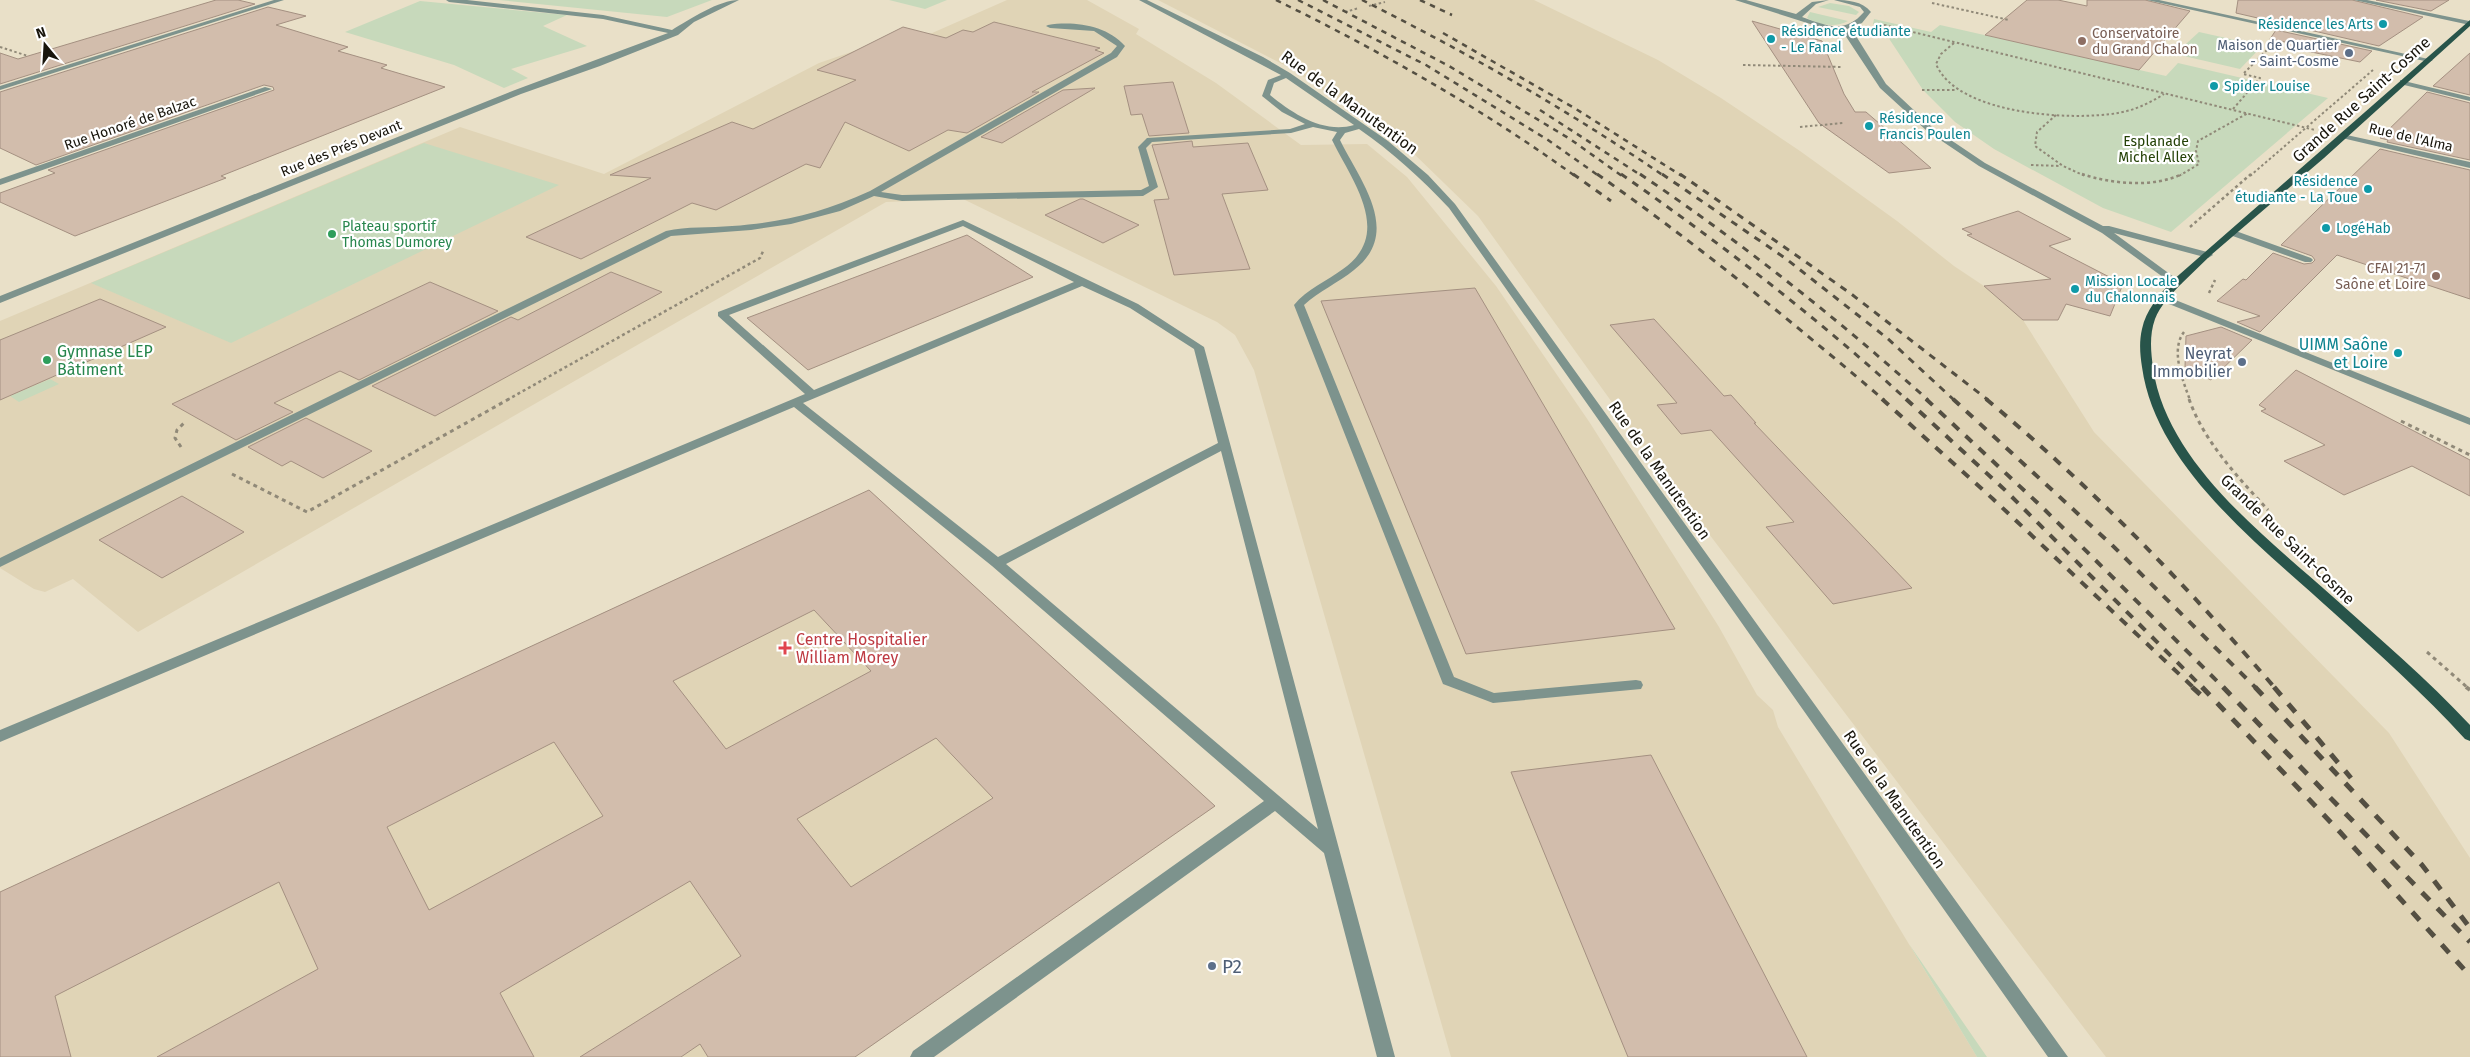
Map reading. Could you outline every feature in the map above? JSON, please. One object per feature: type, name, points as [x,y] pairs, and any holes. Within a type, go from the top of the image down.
[{"type":"main road","name":"Grande Rue Saint-Cosme","points":[[2469,23],[2345,136],[2177,283],[2154,311],[2145,332],[2145,367],[2153,396],[2182,451],[2230,510],[2428,692],[2470,735]]},
{"type":"street","points":[[0,88],[276,0]]},
{"type":"street","points":[[449,0],[603,17],[676,33]]},
{"type":"street","name":"Rue des Prés Devant","points":[[0,300],[518,92],[676,33],[692,21],[736,0]]},
{"type":"street","name":"Rue de la Manutention","points":[[1142,0],[1260,59],[1287,75],[1360,126],[1425,177],[1452,206],[2059,1057]]},
{"type":"street","points":[[1738,0],[1799,17],[1809,24],[1834,28],[1848,33],[1853,38],[1882,86],[1936,136],[2020,188],[2094,225],[2138,253],[2177,283]]},
{"type":"street","points":[[1799,17],[1799,14],[1820,0]]},
{"type":"street","points":[[1834,28],[1851,26],[1866,20],[1868,12],[1851,1],[1837,0]]},
{"type":"street","points":[[2150,0],[2429,60]]},
{"type":"street","points":[[2356,0],[2469,23]]},
{"type":"street","points":[[0,563],[209,458],[668,233],[731,230],[806,218],[833,211],[873,193],[1114,55],[1121,46],[1112,36],[1095,28],[1050,26]]},
{"type":"street","points":[[1287,75],[1271,82],[1266,96],[1285,112],[1310,125],[1342,131],[1360,126]]},
{"type":"street","points":[[2403,82],[2470,99]]},
{"type":"street","name":"Rue Honoré de Balzac","points":[[0,182],[268,89]]},
{"type":"street","points":[[873,193],[902,198],[1143,193],[1154,187],[1142,147],[1150,140],[1291,131],[1310,125]]},
{"type":"street","points":[[1342,131],[1336,140],[1368,202],[1374,223],[1372,244],[1358,262],[1311,292],[1299,305],[1448,680],[1493,698],[1636,685]]},
{"type":"street","name":"Rue de l'Alma","points":[[2345,136],[2470,165]]},
{"type":"street","points":[[813,395],[722,314],[963,223],[1134,306],[1199,347],[1386,1057]]},
{"type":"street","points":[[2094,225],[2208,254]]},
{"type":"street","points":[[2233,233],[2308,260]]},
{"type":"street","points":[[0,736],[1082,282]]},
{"type":"street","points":[[2163,298],[2470,422]]},
{"type":"street","points":[[796,402],[997,563],[1332,850]]},
{"type":"street","points":[[997,563],[1225,444]]},
{"type":"street","points":[[919,1057],[1275,802]]},
{"type":"path","points":[[1369,6],[1385,2]]},
{"type":"path","points":[[1932,3],[2009,20]]},
{"type":"path","points":[[1345,12],[1359,8]]},
{"type":"path","points":[[1866,20],[2248,113],[2305,129],[2186,231]]},
{"type":"path","points":[[1954,42],[1940,54],[1936,64],[1940,74],[1956,90]]},
{"type":"path","points":[[2233,110],[2260,78],[2243,74],[2275,42]]},
{"type":"path","points":[[1743,66],[1870,67]]},
{"type":"path","points":[[1922,96],[1916,90],[1956,90],[1997,104],[2056,115],[2084,117],[2112,114],[2153,102],[2164,94]]},
{"type":"path","points":[[2056,115],[2037,132],[2035,146],[2053,161],[2074,172],[2114,181],[2145,181],[2177,176],[2199,164],[2196,151],[2198,141],[2248,113]]},
{"type":"path","points":[[1800,127],[1843,123]]},
{"type":"path","points":[[209,458],[233,475],[307,512],[760,258],[777,223]]},
{"type":"path","points":[[2190,329],[2182,333],[2177,348],[2182,382],[2200,427],[2236,476],[2275,516]]},
{"type":"path","points":[[186,421],[177,430],[175,438],[195,465]]},
{"type":"path","points":[[2425,650],[2470,690]]},
{"type":"shaded area","points":[[1007,0],[1087,0],[1139,29],[1136,34],[1216,83],[1301,145],[1367,144],[1407,177],[1496,286],[1590,423],[1719,627],[1757,695],[1773,710],[1778,727],[1977,1057],[1451,1057],[1254,370],[1235,335],[1217,322],[963,199],[886,202],[138,632],[73,579],[45,592],[34,589],[0,568],[0,321],[460,127],[604,174],[819,63],[863,48],[880,56]]},
{"type":"shaded area","points":[[1158,0],[1534,0],[1658,60],[1721,98],[1800,151],[1897,221],[1954,266],[1984,286],[2023,320],[2094,432],[2389,733],[2470,858],[2470,1057],[2106,1057],[1665,476],[1478,216],[1410,150],[1294,70]]},
{"type":"shaded area","name":"Centre Hospitalier William Morey","points":[[869,490],[1215,806],[855,1057],[0,1057],[0,892]]},
{"type":"green space","points":[[499,0],[712,0],[667,17]]},
{"type":"green space","points":[[889,0],[947,0],[925,9]]},
{"type":"green space","points":[[420,1],[567,15],[543,26],[587,46],[511,69],[528,78],[504,88],[454,65],[345,32]]},
{"type":"green space","points":[[1830,3],[1849,6],[1859,12],[1856,15],[1818,7]]},
{"type":"green space","points":[[1810,12],[1848,21],[1833,25],[1822,24],[1807,18]]},
{"type":"green space","name":"Esplanade Michel Allex","points":[[1874,19],[1931,32],[1940,25],[2166,76],[2178,63],[2328,98],[2171,232],[2103,208],[1994,149],[1955,122],[1923,90],[1884,31],[1873,24]]},
{"type":"green space","points":[[2199,32],[2262,46],[2240,69],[2175,54]]},
{"type":"green space","name":"Plateau sportif Thomas Dumorey","points":[[424,143],[559,185],[231,343],[91,283]]},
{"type":"green space","points":[[50,379],[59,384],[19,402],[10,396]]},
{"type":"green space","points":[[1909,944],[1987,1057],[1977,1057]]},
{"type":"building","points":[[216,0],[238,0],[255,4],[0,84],[0,53],[18,59]]},
{"type":"building","name":"Conservatoire du Grand Chalon","points":[[2027,0],[2058,0],[2087,6],[2087,0],[2145,0],[2190,11],[2139,70],[1985,35]]},
{"type":"building","points":[[2238,0],[2352,0],[2423,17],[2379,46],[2236,13]]},
{"type":"building","points":[[2376,0],[2449,0],[2431,11]]},
{"type":"building","points":[[268,7],[306,16],[276,25],[348,47],[338,51],[387,65],[381,68],[445,87],[221,176],[226,178],[75,236],[0,202],[0,193],[55,173],[48,170],[274,90],[273,87],[264,85],[36,165],[0,148],[0,92]]},
{"type":"building","points":[[1752,21],[1822,41],[1844,94],[1855,112],[1866,112],[1931,168],[1889,173],[1819,123]]},
{"type":"building","points":[[994,22],[1100,48],[1095,50],[1104,53],[1032,92],[1039,92],[967,133],[948,130],[909,151],[845,122],[820,168],[806,164],[716,210],[692,203],[581,259],[526,237],[651,178],[610,175],[732,122],[753,129],[856,80],[817,70],[903,27],[946,38],[963,30],[973,32]]},
{"type":"building","points":[[2276,30],[2372,51],[2360,62],[2287,47],[2290,43],[2270,39]]},
{"type":"building","points":[[2470,53],[2470,95],[2433,86]]},
{"type":"building","points":[[1173,82],[1189,133],[1149,136],[1142,114],[1131,115],[1124,86]]},
{"type":"building","points":[[1095,88],[1002,143],[981,137],[1063,90]]},
{"type":"building","points":[[2427,92],[2470,103],[2470,160],[2387,142],[2388,140],[2380,138]]},
{"type":"building","points":[[1192,141],[1193,147],[1248,143],[1268,190],[1222,194],[1250,269],[1174,275],[1154,200],[1169,199],[1152,145]]},
{"type":"building","points":[[2380,149],[2470,170],[2470,299],[2337,255],[2260,332],[2237,322],[2260,316],[2217,301],[2243,279],[2246,280],[2273,253],[2304,264],[2312,263],[2315,260],[2312,256],[2281,245]]},
{"type":"building","points":[[1080,199],[1139,225],[1103,243],[1045,215]]},
{"type":"building","points":[[2018,211],[2071,239],[2049,246],[2123,284],[2110,316],[2066,304],[2058,320],[2023,320],[1984,286],[2051,279],[1967,235],[1972,234],[1962,229]]},
{"type":"building","points":[[967,235],[1033,277],[808,370],[747,318]]},
{"type":"building","points":[[611,272],[662,292],[435,416],[372,386],[511,317],[518,320]]},
{"type":"building","points":[[430,282],[498,311],[359,380],[340,371],[274,403],[293,412],[236,440],[172,404]]},
{"type":"building","points":[[1475,288],[1675,629],[1466,654],[1321,301]]},
{"type":"building","name":"Gymnase LEP Bâtiment","points":[[100,299],[166,327],[0,400],[0,340]]},
{"type":"building","points":[[1654,319],[1724,396],[1731,395],[1756,423],[1754,423],[1912,588],[1833,604],[1766,527],[1794,522],[1711,430],[1681,434],[1657,405],[1677,403],[1610,325]]},
{"type":"building","points":[[2221,327],[2252,340],[2211,380],[2185,367],[2186,336]]},
{"type":"building","points":[[2296,370],[2470,460],[2470,496],[2412,466],[2344,495],[2284,461],[2325,445],[2261,411],[2266,409],[2259,405]]},
{"type":"building","points":[[306,418],[372,451],[323,478],[291,461],[282,466],[248,447]]},
{"type":"building","name":"Centre Hospitalier William Morey","points":[[869,490],[1215,806],[855,1057],[708,1057],[700,1044],[681,1057],[580,1057],[741,956],[690,881],[500,993],[534,1057],[157,1057],[318,969],[279,882],[55,996],[71,1057],[0,1057],[0,892]],"holes":[[[814,610],[871,671],[726,749],[673,681]],[[936,738],[993,798],[851,887],[797,819]],[[554,742],[603,816],[429,910],[387,827]]]},
{"type":"building","points":[[182,496],[244,532],[162,578],[99,540]]},
{"type":"building","points":[[1651,755],[1807,1057],[1628,1057],[1511,772]]},
{"type":"railway","points":[[1276,0],[1392,60],[1467,104],[1575,176]]},
{"type":"railway","points":[[1298,0],[1426,65],[1548,140],[1599,176]]},
{"type":"railway","points":[[1323,0],[1449,66],[1570,139],[1622,176]]},
{"type":"railway","points":[[1362,0],[1440,40],[1554,105],[1664,176]]},
{"type":"railway","points":[[1420,0],[1452,15]]},
{"type":"railway","points":[[1443,33],[1576,109],[1682,176]]},
{"type":"railway","points":[[1540,110],[1642,176]]},
{"type":"railway","points":[[1573,174],[1611,201]]},
{"type":"railway","points":[[1597,174],[1743,284],[1884,400]]},
{"type":"railway","points":[[1621,174],[1768,282],[1839,340],[1907,400]]},
{"type":"railway","points":[[1640,174],[1788,282],[1928,400]]},
{"type":"railway","points":[[1662,174],[1785,258],[1887,338],[1954,400]]},
{"type":"railway","points":[[1680,174],[1850,293],[1988,400]]},
{"type":"railway","points":[[1882,399],[1993,499],[2194,688]]},
{"type":"railway","points":[[1906,399],[2006,491],[2202,687]]},
{"type":"railway","points":[[1926,399],[2042,507],[2223,687]]},
{"type":"railway","points":[[1953,399],[2112,545],[2255,687]]},
{"type":"railway","points":[[1986,399],[2063,466],[2100,502],[2172,574],[2275,688]]},
{"type":"railway","points":[[2192,687],[2201,695]]},
{"type":"railway","points":[[2202,687],[2340,832],[2470,976]]},
{"type":"railway","points":[[2223,687],[2470,942]]},
{"type":"railway","points":[[2255,687],[2422,865],[2470,928]]},
{"type":"railway","points":[[2274,687],[2351,778]]},
{"type":"place","name":"Résidence les Arts","points":[[2383,24]]},
{"type":"place","name":"Résidence étudiante - Le Fanal","points":[[1771,39]]},
{"type":"place","name":"Conservatoire du Grand Chalon","points":[[2082,41]]},
{"type":"place","name":"Maison de Quartier - Saint-Cosme","points":[[2349,53]]},
{"type":"place","name":"Spider Louise","points":[[2214,86]]},
{"type":"place","name":"Résidence Francis Poulen","points":[[1869,126]]},
{"type":"place","name":"Résidence étudiante - La Toue","points":[[2368,189]]},
{"type":"place","name":"LogéHab","points":[[2326,228]]},
{"type":"place","name":"Plateau sportif Thomas Dumorey","points":[[332,234]]},
{"type":"place","name":"CFAI 21-71 Saône et Loire","points":[[2436,276]]},
{"type":"place","name":"Mission Locale du Chalonnais","points":[[2075,289]]},
{"type":"place","name":"UIMM Saône et Loire","points":[[2398,353]]},
{"type":"place","name":"Gymnase LEP Bâtiment","points":[[47,360]]},
{"type":"place","name":"Neyrat Immobilier","points":[[2242,362]]},
{"type":"place","name":"Centre Hospitalier William Morey","points":[[785,648]]},
{"type":"place","name":"P2","points":[[1212,966]]}]
